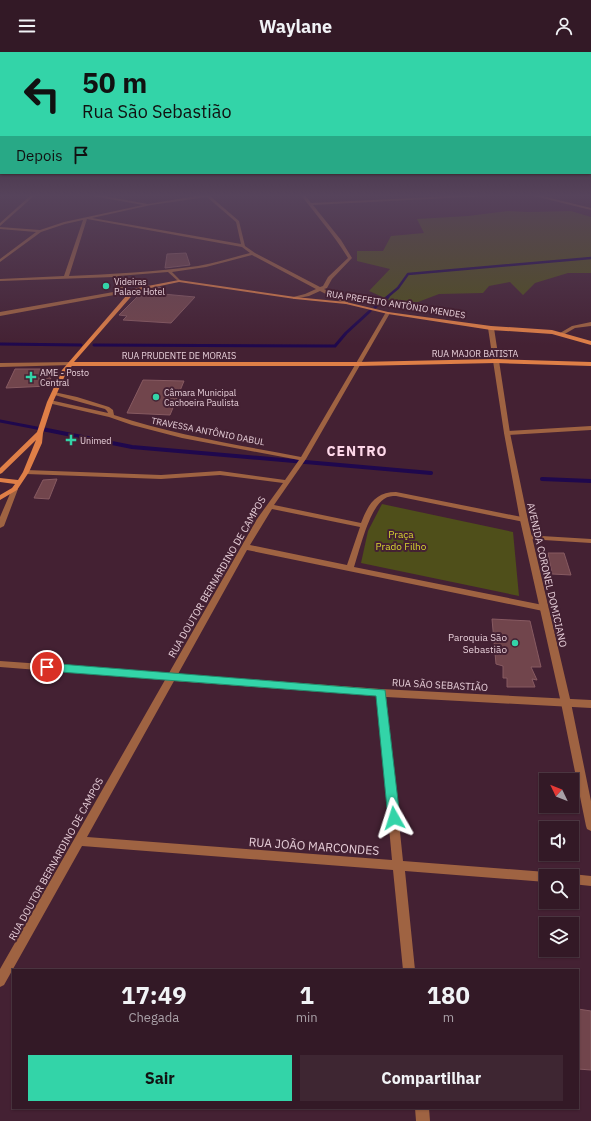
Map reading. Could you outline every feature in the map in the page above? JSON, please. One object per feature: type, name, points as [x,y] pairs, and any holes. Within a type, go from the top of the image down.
[{"type":"main road","name":"RUA PREFEITO ANTÔNIO MENDES","points":[[134,290],[179,281],[295,298],[346,303],[388,313],[491,328],[563,333],[591,342]]},
{"type":"main road","points":[[0,498],[15,489],[26,472],[39,443],[40,433],[50,402],[64,371],[134,290]]},
{"type":"main road","name":"RUA MAJOR BATISTA","points":[[358,364],[496,361],[591,364]]},
{"type":"main road","name":"RUA PRUDENTE DE MORAIS","points":[[70,364],[358,364]]},
{"type":"main road","points":[[0,472],[40,433]]},
{"type":"main road","points":[[0,480],[20,482]]},
{"type":"street","points":[[0,261],[21,245]]},
{"type":"street","points":[[66,277],[77,245]]},
{"type":"street","points":[[237,245],[243,246],[253,254],[346,303]]},
{"type":"street","points":[[295,298],[325,287],[330,278],[350,258],[342,245]]},
{"type":"street","points":[[0,280],[116,276],[169,271],[200,266],[253,254]]},
{"type":"street","points":[[169,271],[179,281]]},
{"type":"street","points":[[116,276],[122,292]]},
{"type":"street","points":[[0,314],[134,290]]},
{"type":"street","name":"RUA DOUTOR BERNARDINO DE CAMPOS","points":[[0,981],[261,519],[303,459],[388,313]]},
{"type":"street","points":[[563,333],[574,327],[591,324]]},
{"type":"street","name":"AVENIDA CORONEL DOMICIANO","points":[[491,328],[507,433],[524,520],[566,703],[591,826]]},
{"type":"street","name":"RUA PRUDENTE DE MORAIS","points":[[0,365],[70,364]]},
{"type":"street","points":[[50,402],[111,416],[110,410],[107,408],[75,398],[54,394]]},
{"type":"street","name":"TRAVESSA ANTÔNIO DABUL","points":[[111,416],[138,426],[194,439],[303,459]]},
{"type":"street","points":[[507,433],[591,428]]},
{"type":"street","points":[[26,472],[161,477],[220,473],[288,482]]},
{"type":"street","points":[[0,526],[15,489]]},
{"type":"street","points":[[350,568],[364,526],[376,502],[385,495],[391,494],[524,520]]},
{"type":"street","points":[[270,506],[364,526]]},
{"type":"street","points":[[528,537],[591,542]]},
{"type":"street","points":[[246,547],[543,608]]},
{"type":"street","name":"RUA SÃO SEBASTIÃO","points":[[0,664],[381,693],[591,704]]},
{"type":"street","points":[[381,693],[409,969]]},
{"type":"street","name":"RUA JOÃO MARCONDES","points":[[79,841],[539,876]]},
{"type":"street","points":[[579,880],[591,881]]},
{"type":"street","points":[[422,1109],[423,1121]]},
{"type":"green space","points":[[386,245],[591,245],[591,273],[568,273],[535,283],[523,295],[510,282],[489,286],[483,293],[439,294],[418,302],[394,302],[369,291],[390,269],[357,261],[357,251],[383,251]]},
{"type":"green space","name":"Praça Prado Filho","points":[[382,504],[513,532],[519,596],[361,563],[368,531]]},
{"type":"building","points":[[186,253],[190,265],[165,268],[167,254]]},
{"type":"building","points":[[160,287],[163,294],[195,297],[171,323],[123,320],[127,316],[119,315],[143,291]]},
{"type":"building","name":"AME - Posto Central","points":[[15,369],[54,369],[48,386],[6,388]]},
{"type":"building","name":"Câmara Municipal Cachoeira Paulista","points":[[143,380],[184,381],[170,415],[127,413]]},
{"type":"building","points":[[57,479],[49,499],[34,498],[43,480]]},
{"type":"building","points":[[548,553],[564,553],[571,575],[552,574]]},
{"type":"building","name":"Paroquia São Sebastião","points":[[492,619],[530,621],[541,667],[531,667],[537,680],[532,679],[535,687],[507,687],[507,678],[503,678],[503,666],[496,664]]},
{"type":"building","points":[[579,1009],[591,1011],[591,1070],[579,1069]]},
{"type":"waterway","points":[[386,298],[398,288],[408,274],[591,258]]},
{"type":"waterway","points":[[375,307],[388,297]]},
{"type":"waterway","points":[[94,345],[335,346],[346,333],[370,311]]},
{"type":"waterway","points":[[0,344],[81,345]]},
{"type":"waterway","points":[[0,421],[47,430]]},
{"type":"waterway","points":[[42,429],[47,430]]},
{"type":"waterway","points":[[47,430],[132,447],[431,473]]},
{"type":"waterway","points":[[542,479],[591,481]]},
{"type":"place","name":"Videiras Palace Hotel","points":[[106,286]]},
{"type":"place","name":"AME - Posto Central","points":[[31,377]]},
{"type":"place","name":"Câmara Municipal Cachoeira Paulista","points":[[156,397]]},
{"type":"place","name":"Unimed","points":[[71,440]]},
{"type":"place","name":"Paroquia São Sebastião","points":[[515,643]]},
{"type":"district","name":"CENTRO","points":[[357,451]]},
{"type":"route","points":[[47,667],[381,693],[394,818]]}]
